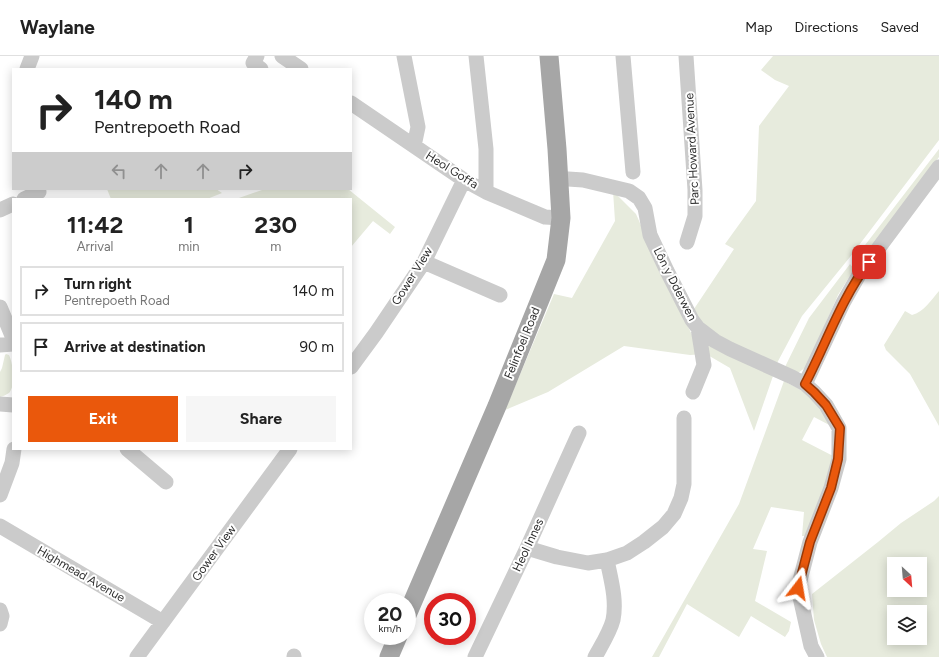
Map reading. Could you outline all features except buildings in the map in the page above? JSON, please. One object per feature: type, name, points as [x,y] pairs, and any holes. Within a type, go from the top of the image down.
[{"type":"main road","name":"Felinfoel Road","points":[[416,594],[497,406],[556,260],[561,218],[549,56]]},
{"type":"main road","points":[[389,657],[394,645]]},
{"type":"street","points":[[27,68],[32,56]]},
{"type":"street","points":[[258,56],[253,63],[260,68]]},
{"type":"street","points":[[282,56],[300,68]]},
{"type":"street","points":[[404,56],[418,127],[414,146]]},
{"type":"street","points":[[476,56],[486,149],[486,192]]},
{"type":"street","points":[[623,56],[633,172]]},
{"type":"street","name":"Parc Howard Avenue","points":[[686,56],[695,190],[695,216],[687,242]]},
{"type":"street","name":"Heol Goffa","points":[[352,106],[464,180],[486,192],[545,217],[561,218]]},
{"type":"street","points":[[799,381],[860,273],[939,167]]},
{"type":"street","name":"Lôn y Dderwen","points":[[559,179],[583,180],[629,191],[640,198],[645,208],[650,235],[666,271],[698,328],[715,342],[799,381],[814,392],[826,405],[840,428],[837,466],[831,488],[810,542],[798,588],[811,653]]},
{"type":"street","name":"Gower View","points":[[352,366],[376,334],[424,262],[464,180]]},
{"type":"street","points":[[26,198],[39,192]]},
{"type":"street","points":[[0,210],[12,204]]},
{"type":"street","points":[[424,262],[500,295]]},
{"type":"street","points":[[0,307],[12,336]]},
{"type":"street","points":[[692,392],[704,365],[698,328]]},
{"type":"street","points":[[0,345],[12,344]]},
{"type":"street","points":[[0,404],[12,405]]},
{"type":"street","points":[[527,548],[557,557],[588,562],[607,560],[627,553],[644,542],[662,527],[674,514],[681,498],[684,484],[684,418]]},
{"type":"street","name":"Heol Innes","points":[[474,657],[527,548],[579,433]]},
{"type":"street","points":[[0,495],[12,463],[14,450]]},
{"type":"street","points":[[128,450],[166,482]]},
{"type":"street","name":"Gower View","points":[[137,657],[289,450]]},
{"type":"street","name":"Highmead Avenue","points":[[0,526],[163,622]]},
{"type":"street","points":[[595,657],[613,620],[614,595],[607,560]]},
{"type":"street","points":[[0,610],[2,616],[0,624]]},
{"type":"shaded area","points":[[773,56],[939,56],[939,140],[850,257],[802,316],[776,365],[723,343],[692,312],[734,249],[725,244],[756,201],[759,126],[789,86],[775,80],[761,70]]},
{"type":"shaded area","points":[[939,149],[939,157],[856,268],[852,262]]},
{"type":"shaded area","points":[[107,190],[218,190],[222,193],[210,198],[111,198]]},
{"type":"shaded area","points":[[262,190],[349,190],[395,227],[390,234],[373,221],[352,246],[352,198],[239,198]]},
{"type":"shaded area","points":[[613,191],[636,214],[662,273],[694,339],[708,343],[773,376],[754,431],[730,368],[706,354],[690,355],[624,346],[548,392],[505,410],[554,294],[572,298],[615,221]]},
{"type":"shaded area","points":[[850,264],[854,269],[838,295],[806,367],[798,373],[784,369],[809,318]]},
{"type":"shaded area","points":[[939,291],[939,426],[910,374],[886,350],[884,345],[905,311],[912,315],[920,311]]},
{"type":"shaded area","points":[[5,355],[9,355],[12,363],[12,388],[9,393],[0,397],[0,372]]},
{"type":"shaded area","points":[[784,381],[824,406],[837,429],[814,417],[802,440],[837,458],[808,536],[802,536],[804,512],[771,507],[753,549],[767,551],[755,601],[791,622],[789,631],[785,637],[751,616],[739,637],[687,604],[659,657],[652,657],[739,504]]},
{"type":"shaded area","points":[[939,496],[939,657],[827,657],[821,644],[814,620],[812,594],[901,523]]},
{"type":"route","points":[[798,588],[810,542],[831,488],[838,459],[840,428],[826,405],[805,384],[844,303],[860,273],[869,262]]}]
